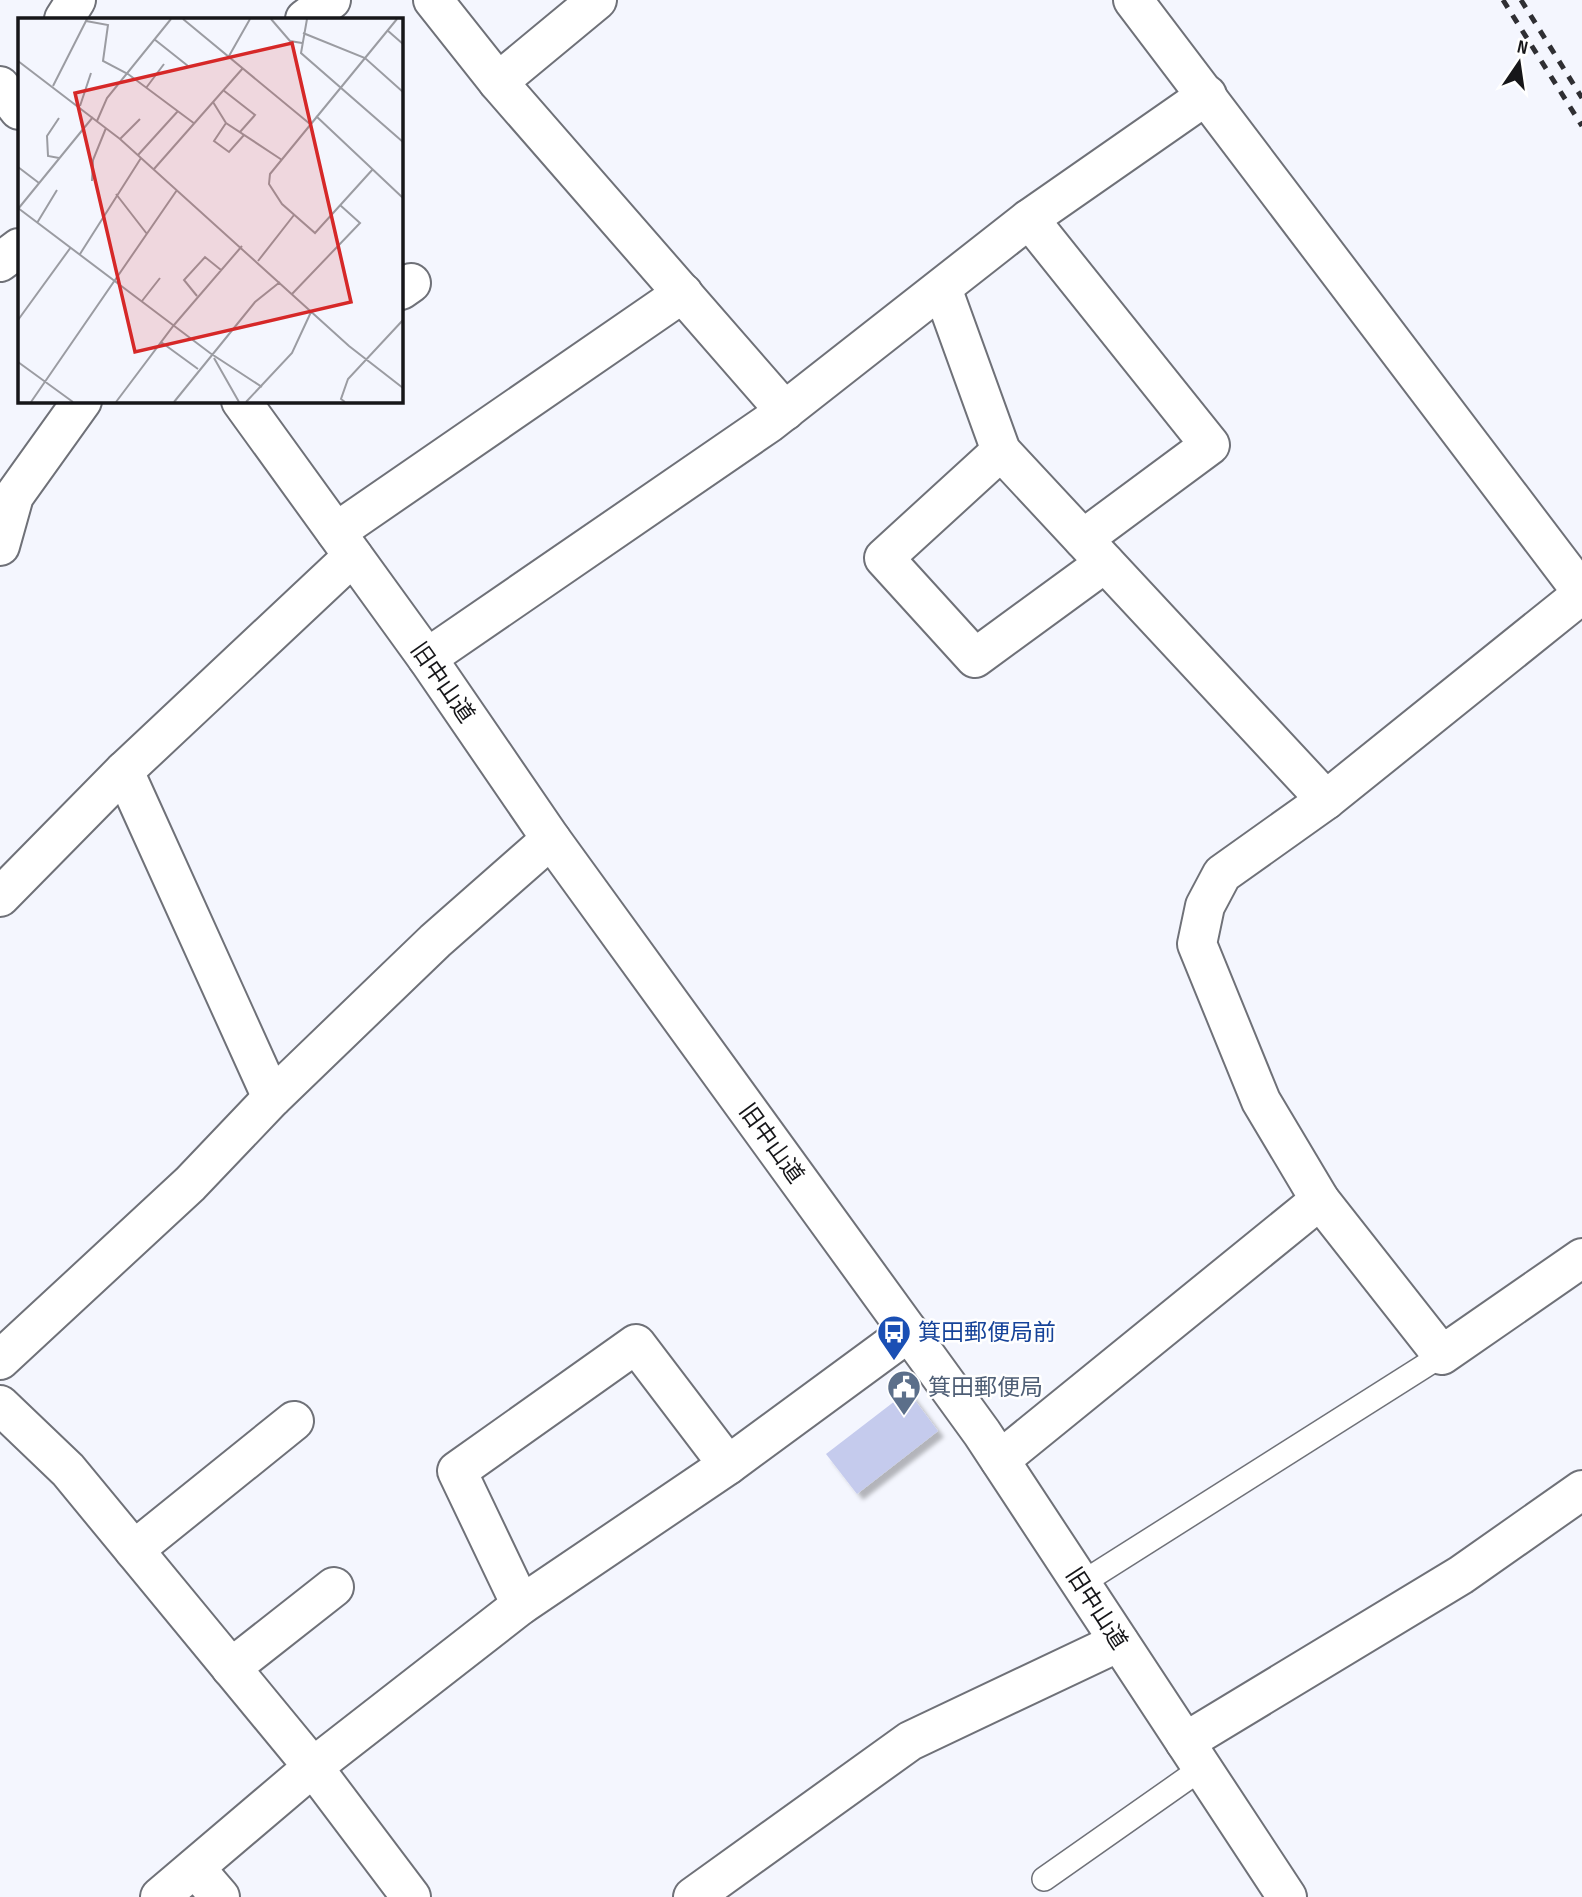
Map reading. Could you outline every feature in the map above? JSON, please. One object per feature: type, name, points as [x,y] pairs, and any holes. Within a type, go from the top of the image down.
[{"type":"street","points":[[65,18],[76,0]]},
{"type":"street","points":[[306,18],[331,0]]},
{"type":"street","points":[[433,0],[498,82],[785,411]]},
{"type":"street","points":[[498,82],[597,0]]},
{"type":"street","points":[[1133,0],[1582,593],[1326,800],[1222,874],[1205,906],[1198,944],[1261,1101],[1320,1200],[1442,1355],[1582,1258]]},
{"type":"street","points":[[427,658],[785,411],[1029,219],[1207,95]]},
{"type":"street","points":[[1001,451],[884,558],[975,658],[1210,444],[1029,219]]},
{"type":"street","points":[[0,262],[18,249]]},
{"type":"street","points":[[942,288],[1001,451],[1326,800]]},
{"type":"street","points":[[0,897],[344,544],[683,293]]},
{"type":"street","points":[[0,546],[15,496],[81,402]]},
{"type":"street","name":"旧中山道","points":[[242,402],[427,658],[551,839],[1000,1460],[1287,1897]]},
{"type":"street","points":[[124,771],[272,1098]]},
{"type":"street","points":[[0,1360],[190,1184],[272,1098],[435,941],[551,839]]},
{"type":"street","points":[[1000,1460],[1320,1200]]},
{"type":"street","points":[[160,1897],[313,1767],[521,1605],[728,1465],[909,1332]]},
{"type":"street","points":[[521,1605],[457,1471],[636,1344],[728,1465]]},
{"type":"street","points":[[0,1405],[68,1470],[313,1767],[411,1897]]},
{"type":"street","points":[[134,1550],[294,1421]]},
{"type":"street","points":[[1194,1755],[1582,1490]]},
{"type":"street","points":[[231,1668],[334,1587]]},
{"type":"street","points":[[693,1897],[910,1741],[1119,1642]]},
{"type":"street","points":[[195,1868],[220,1897]]},
{"type":"lane","points":[[1082,1583],[1442,1355]]},
{"type":"lane","points":[[1044,1878],[1194,1755]]},
{"type":"building","points":[[908,1391],[938,1431],[857,1494],[826,1454]]},
{"type":"railway","points":[[1503,0],[1582,126]]},
{"type":"railway","points":[[1521,0],[1582,98]]},
{"type":"place","name":"箕田郵便局前","points":[[894,1362]]},
{"type":"place","name":"箕田郵便局","points":[[904,1417]]}]
